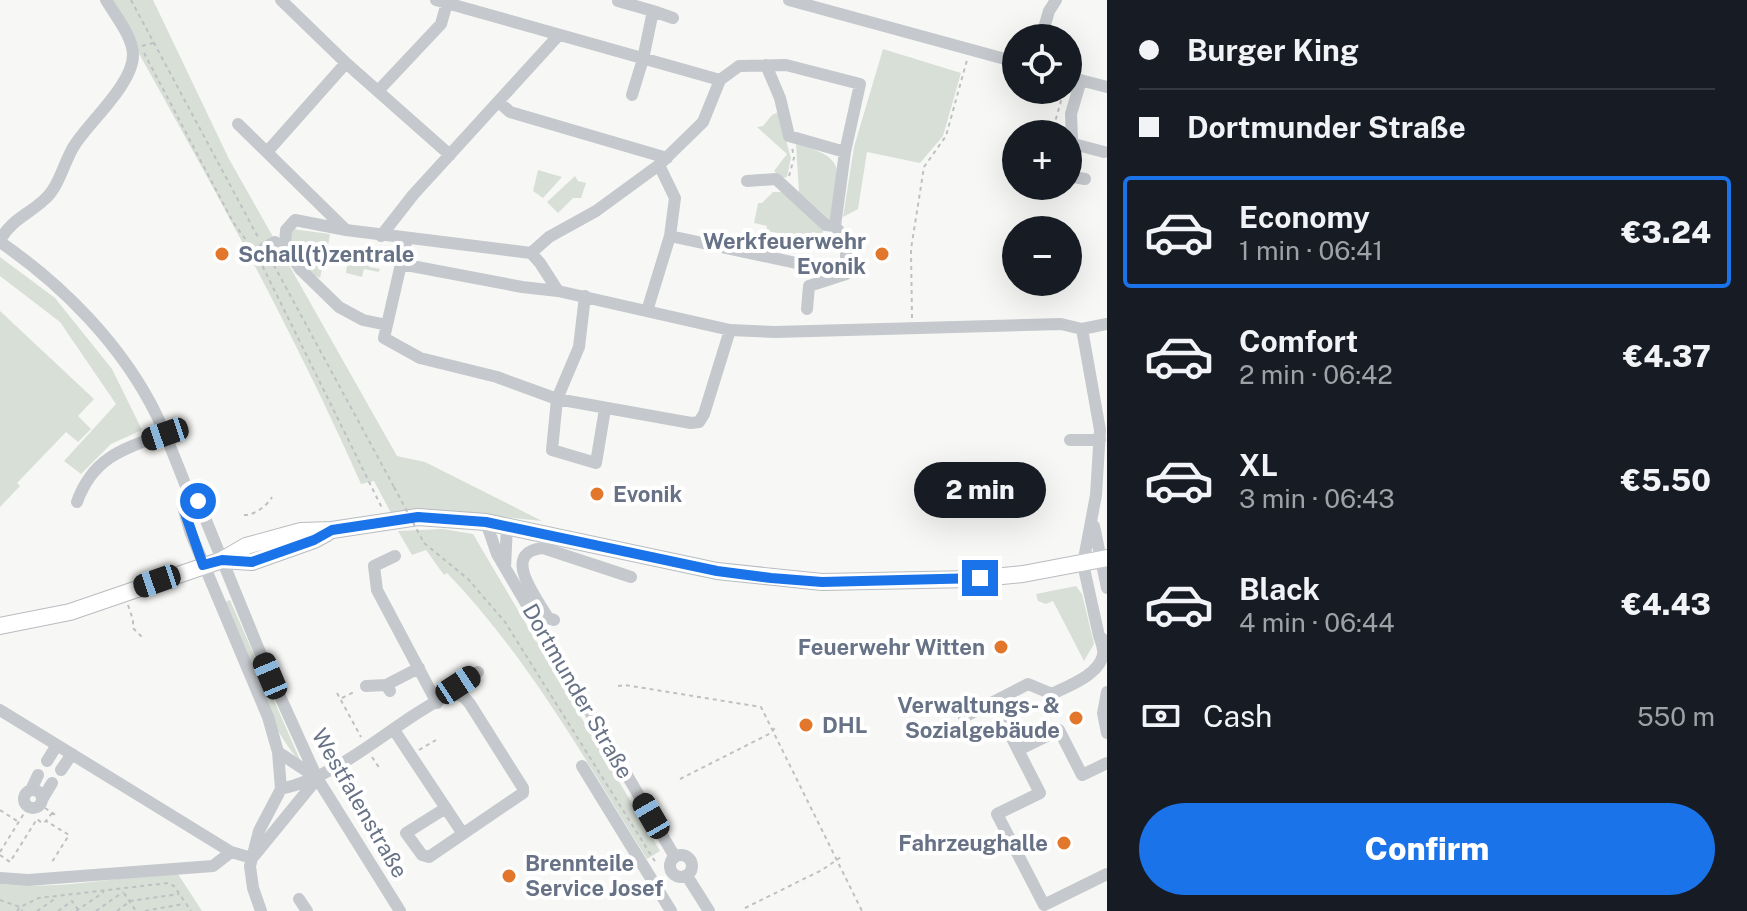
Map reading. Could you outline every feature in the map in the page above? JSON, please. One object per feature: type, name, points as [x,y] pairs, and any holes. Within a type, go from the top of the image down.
[{"type":"main road","points":[[0,626],[70,612],[222,560],[252,562],[314,540],[332,530],[418,517],[486,522],[717,571],[822,582],[971,579],[1104,559]]},
{"type":"street","points":[[0,241],[9,225],[48,197],[74,146],[102,114],[129,69],[133,59],[131,45],[106,0]]},
{"type":"street","points":[[281,0],[346,63],[450,155]]},
{"type":"street","points":[[789,0],[1002,58]]},
{"type":"street","points":[[1045,24],[1056,0]]},
{"type":"street","points":[[618,1],[673,18]]},
{"type":"street","points":[[378,91],[441,24],[441,2],[720,80]]},
{"type":"street","points":[[632,95],[653,11]]},
{"type":"street","points":[[381,236],[413,195],[558,36]]},
{"type":"street","points":[[267,152],[346,63]]},
{"type":"street","points":[[766,65],[780,98],[789,136],[845,152]]},
{"type":"street","points":[[531,253],[549,237],[596,211],[663,162],[703,122],[720,80],[739,66],[786,65],[860,84],[845,152],[835,226]]},
{"type":"street","points":[[1082,80],[1107,87]]},
{"type":"street","points":[[499,102],[510,112],[663,162]]},
{"type":"street","points":[[238,124],[346,230]]},
{"type":"street","points":[[1082,149],[1104,152]]},
{"type":"street","points":[[647,311],[670,236],[675,198],[663,162]]},
{"type":"street","points":[[747,181],[776,179],[826,225],[835,226],[846,240],[846,274]]},
{"type":"street","points":[[387,325],[363,320],[339,307],[300,269],[285,246],[286,230],[295,220],[381,236],[531,253],[558,291]]},
{"type":"street","points":[[670,236],[846,274]]},
{"type":"street","points":[[407,238],[384,338],[420,358],[497,377],[557,399],[699,422],[730,330]]},
{"type":"street","name":"Westfalenstraße","points":[[0,241],[59,287],[87,318],[131,373],[156,414],[190,496],[198,501],[317,778],[400,911]]},
{"type":"street","points":[[401,264],[585,296],[730,330],[775,332],[1061,324],[1082,329],[1106,322]]},
{"type":"street","points":[[807,309],[809,286],[846,274]]},
{"type":"street","points":[[585,296],[579,347],[557,399],[552,450],[596,463],[605,409]]},
{"type":"street","points":[[964,717],[1028,684],[1052,694],[1092,671],[1103,653],[1103,640],[1083,564],[1100,440],[1082,329]]},
{"type":"street","points":[[77,502],[83,485],[111,455],[165,434]]},
{"type":"street","points":[[1070,440],[1100,440]]},
{"type":"street","name":"Westfalenstraße","points":[[190,496],[183,507],[203,565],[268,717],[278,752],[281,789]]},
{"type":"street","points":[[1092,515],[1104,559],[1107,588]]},
{"type":"street","name":"Dortmunder Straße","points":[[486,522],[497,554],[675,857]]},
{"type":"street","points":[[505,568],[507,526]]},
{"type":"street","points":[[554,620],[548,618],[522,574],[524,561],[533,550],[543,548],[631,577]]},
{"type":"street","points":[[395,556],[374,566],[377,590],[437,703]]},
{"type":"street","points":[[366,686],[388,688],[419,668]]},
{"type":"street","points":[[261,911],[250,875],[252,858],[259,831],[281,789],[317,778],[383,742],[394,730],[453,693],[458,685],[478,672]]},
{"type":"street","points":[[1107,692],[1103,713],[1107,733]]},
{"type":"street","points":[[446,808],[406,833],[419,853],[429,857],[520,797],[523,788],[470,704],[464,697],[453,693]]},
{"type":"street","points":[[994,702],[1040,793],[997,814],[1044,908],[1107,874]]},
{"type":"street","points":[[0,710],[231,852],[252,858]]},
{"type":"street","points":[[394,730],[463,834]]},
{"type":"street","points":[[1018,750],[1059,730],[1082,775],[1107,763]]},
{"type":"street","points":[[47,761],[57,745]]},
{"type":"street","points":[[278,752],[317,778]]},
{"type":"street","points":[[61,770],[72,754]]},
{"type":"street","name":"Dortmunder Straße","points":[[582,766],[671,911]]},
{"type":"street","points":[[38,775],[39,802]]},
{"type":"street","points":[[252,858],[317,778]]},
{"type":"street","points":[[39,802],[52,783]]},
{"type":"street","points":[[0,878],[28,880],[213,866],[231,852]]},
{"type":"street","points":[[671,871],[671,861],[682,855],[691,861],[692,867],[687,876]]},
{"type":"street","points":[[654,881],[671,871]]},
{"type":"street","points":[[671,871],[678,876],[687,876]]},
{"type":"street","points":[[687,876],[709,911]]},
{"type":"street","points":[[299,899],[307,911]]},
{"type":"path","points":[[131,0],[270,245],[424,543],[468,579],[505,622],[652,856]]},
{"type":"path","points":[[154,43],[141,46],[233,222],[257,255],[276,290],[389,521]]},
{"type":"path","points":[[913,328],[911,249],[924,167],[946,136],[970,49]]},
{"type":"path","points":[[786,189],[794,158],[789,136]]},
{"type":"path","points":[[244,515],[257,512],[272,497]]},
{"type":"path","points":[[124,593],[133,628],[143,638]]},
{"type":"path","points":[[340,699],[366,686]]},
{"type":"path","points":[[618,686],[761,707],[862,911]]},
{"type":"path","points":[[337,693],[380,769]]},
{"type":"path","points":[[680,779],[773,730],[777,725]]},
{"type":"path","points":[[412,755],[436,740]]},
{"type":"path","points":[[39,802],[57,816]]},
{"type":"path","points":[[39,802],[46,821],[69,835],[52,862]]},
{"type":"path","points":[[39,802],[18,822],[0,854],[10,862],[37,819],[42,823],[46,821]]},
{"type":"path","points":[[0,810],[18,822]]},
{"type":"path","points":[[745,908],[841,857]]},
{"type":"path","points":[[846,880],[852,877]]},
{"type":"path","points":[[0,900],[20,910],[39,898],[168,883],[191,911]]},
{"type":"path","points":[[122,890],[136,911]]},
{"type":"path","points":[[96,911],[122,890]]},
{"type":"path","points":[[58,911],[72,901],[78,910],[105,891]]},
{"type":"path","points":[[117,911],[130,901],[180,894]]},
{"type":"path","points":[[855,897],[861,895]]},
{"type":"path","points":[[37,911],[58,896]]},
{"type":"path","points":[[145,911],[186,903]]},
{"type":"shaded area","points":[[109,0],[153,0],[229,159],[397,456],[425,462],[542,521],[423,509],[391,513],[374,481],[361,484],[272,299]]},
{"type":"shaded area","points":[[883,49],[961,73],[943,136],[920,163],[867,152],[858,209],[843,217],[854,147]]},
{"type":"shaded area","points":[[778,112],[791,158],[787,177],[783,178],[774,171],[787,154],[757,127],[763,126]]},
{"type":"shaded area","points":[[796,144],[826,155],[837,169],[830,220],[799,192]]},
{"type":"shaded area","points":[[538,170],[562,177],[543,198],[533,191]]},
{"type":"shaded area","points":[[575,176],[578,181],[586,183],[581,198],[573,198],[558,213],[547,202]]},
{"type":"shaded area","points":[[773,192],[783,192],[824,229],[822,234],[812,232],[808,246],[794,243],[795,236],[766,231],[767,226],[754,223],[758,203]]},
{"type":"shaded area","points":[[292,229],[330,234],[327,252],[370,262],[369,267],[380,269],[379,272],[364,269],[362,277],[346,273],[347,265],[324,260],[320,278],[310,273],[288,243]]},
{"type":"shaded area","points":[[0,257],[55,298],[112,369],[142,430],[111,444],[81,474],[64,461],[116,404],[60,322],[0,276]]},
{"type":"shaded area","points":[[0,311],[94,399],[78,416],[91,429],[78,442],[66,432],[17,483],[20,486],[0,507]]},
{"type":"shaded area","points":[[443,529],[473,534],[660,851],[647,859],[554,711],[504,639],[447,573],[444,575],[426,550],[412,555],[398,531]]},
{"type":"shaded area","points":[[1076,586],[1082,594],[1094,644],[1084,661],[1053,601],[1046,604],[1038,601],[1036,594]]},
{"type":"shaded area","points":[[230,600],[301,762],[278,730],[257,687],[222,603]]},
{"type":"shaded area","points":[[176,871],[202,911],[0,911],[0,884],[66,884]]},
{"type":"place","name":"Schall(t)zentrale","points":[[222,254]]},
{"type":"place","name":"Werkfeuerwehr Evonik","points":[[882,254]]},
{"type":"place","name":"Evonik","points":[[597,494]]},
{"type":"place","name":"Feuerwehr Witten","points":[[1001,647]]},
{"type":"place","name":"Verwaltungs- & Sozialgebäude","points":[[1076,718]]},
{"type":"place","name":"DHL","points":[[806,725]]},
{"type":"place","name":"Fahrzeughalle","points":[[1064,843]]},
{"type":"place","name":"Brennteile Service Josef","points":[[509,876]]},
{"type":"route","points":[[198,501],[190,496],[183,507],[203,565],[222,560],[252,562],[349,526],[433,517],[486,522],[717,571],[771,578],[822,582],[980,578]]}]
